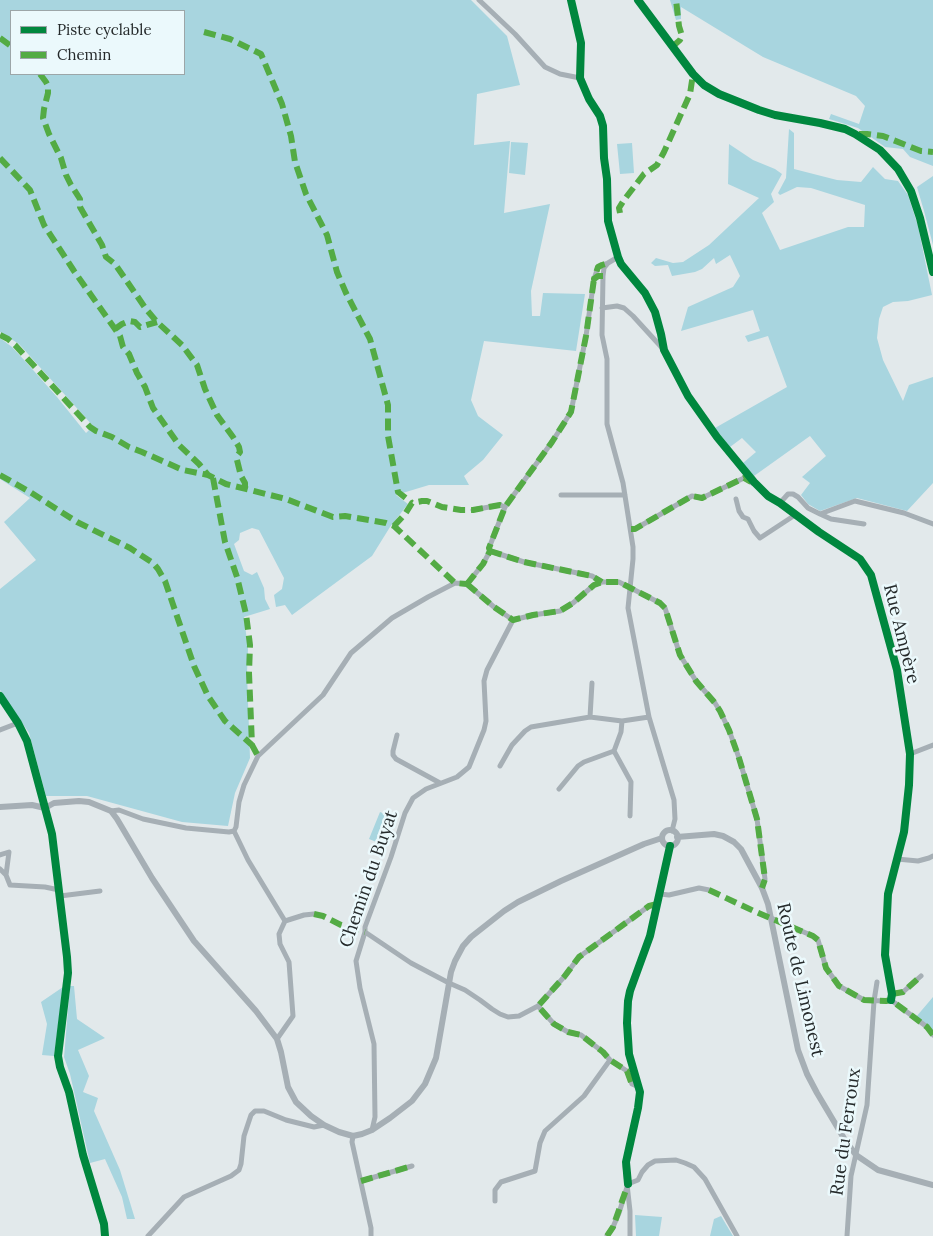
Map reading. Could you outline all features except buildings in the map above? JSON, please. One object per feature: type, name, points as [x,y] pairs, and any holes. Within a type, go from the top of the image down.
[{"type":"street","points":[[478,0],[546,67],[560,74],[580,78],[581,43],[572,0]]},
{"type":"street","points":[[638,0],[693,74],[719,94],[775,115],[845,129],[880,150],[898,170],[911,191],[920,218],[933,272]]},
{"type":"street","name":"Rue Ampère","points":[[580,78],[589,99],[600,116],[603,126],[608,221],[618,257],[621,264],[645,293],[655,312],[664,350],[688,396],[717,437],[768,496],[860,559],[871,575],[897,670],[910,754],[904,832],[888,894],[885,955],[892,997]]},
{"type":"street","points":[[467,584],[483,564],[490,551],[489,548],[505,507],[552,442],[571,412],[586,336],[594,279],[598,268],[618,257]]},
{"type":"street","points":[[608,263],[604,268],[602,308],[602,335],[607,359],[607,424],[618,464],[631,529],[633,559],[628,608],[649,717],[674,800],[675,819],[672,831]]},
{"type":"street","points":[[594,279],[598,276],[603,276]]},
{"type":"street","points":[[602,308],[617,306],[624,308],[664,350]]},
{"type":"street","points":[[631,529],[692,496],[702,498],[744,478],[754,482]]},
{"type":"street","points":[[780,503],[788,494],[794,494],[808,508],[831,519],[864,524]]},
{"type":"street","points":[[560,495],[625,495]]},
{"type":"street","points":[[736,500],[739,511],[743,517],[748,519],[760,538],[795,515]]},
{"type":"street","points":[[820,514],[856,501],[904,513],[933,524]]},
{"type":"street","points":[[473,510],[500,505],[505,507]]},
{"type":"street","points":[[490,551],[524,562],[592,576],[602,582]]},
{"type":"street","points":[[285,921],[248,860],[234,831],[244,785],[258,756],[323,695],[351,653],[392,618],[455,582],[467,584],[513,620],[560,610],[573,603],[594,584],[602,582],[619,582],[660,603],[665,608],[680,655],[696,681],[715,703],[729,730],[757,819],[765,878],[762,888]]},
{"type":"street","name":"Chemin du Buyat","points":[[372,1130],[374,1116],[374,1044],[360,988],[356,961],[365,927],[392,858],[405,813],[413,798],[426,789],[457,777],[469,767],[486,721],[484,681],[486,670],[513,620]]},
{"type":"street","points":[[590,717],[592,683]]},
{"type":"street","points":[[0,696],[28,741],[52,834],[68,973],[58,1056],[60,1067],[70,1092],[82,1154],[104,1224],[105,1236]]},
{"type":"street","points":[[500,766],[512,745],[525,730],[532,727],[590,717],[622,721],[649,717]]},
{"type":"street","points":[[622,721],[614,751],[631,782],[630,816]]},
{"type":"street","points":[[0,730],[18,723]]},
{"type":"street","points":[[398,735],[393,756],[440,783]]},
{"type":"street","points":[[910,754],[933,745]]},
{"type":"street","points":[[559,789],[578,766],[614,751]]},
{"type":"street","points":[[0,807],[32,805],[45,808],[54,803],[89,802],[111,811],[119,810],[143,819],[186,828],[234,831]]},
{"type":"street","points":[[111,811],[194,941],[256,1011],[277,1039],[288,1087],[292,1095],[302,1108],[324,1125],[353,1136],[372,1130],[390,1118],[412,1100],[425,1084],[436,1058],[449,983],[455,961],[463,946],[471,937],[518,902],[644,844],[662,838],[665,832],[672,831]]},
{"type":"street","points":[[630,1236],[626,1162],[640,1092],[630,1054],[627,1007],[630,991],[650,936],[670,846],[676,842],[677,837],[672,831]]},
{"type":"street","name":"Route de Limonest","points":[[677,837],[714,834],[724,836],[741,849],[762,888],[768,904],[798,1050],[817,1093],[856,1155],[878,1170],[933,1185]]},
{"type":"street","points":[[662,838],[665,844],[670,846]]},
{"type":"street","points":[[0,855],[9,852],[6,875]]},
{"type":"street","points":[[897,859],[918,861],[933,856]]},
{"type":"street","points":[[0,869],[6,875],[10,885],[45,887],[59,893],[100,891]]},
{"type":"street","points":[[45,887],[58,879]]},
{"type":"street","points":[[660,894],[669,895],[699,888],[710,890]]},
{"type":"street","points":[[365,932],[411,963],[465,990],[500,1014],[508,1017],[519,1016],[538,1006],[579,957],[649,906],[657,904]]},
{"type":"street","points":[[277,1039],[293,1016],[289,962],[280,944],[279,934],[285,921],[314,914]]},
{"type":"street","points":[[771,918],[813,936],[818,940],[826,968],[839,986],[864,1000],[874,1001],[892,997],[903,992],[921,976]]},
{"type":"street","name":"Rue du Ferroux","points":[[847,1236],[851,1176],[867,1104],[877,982]]},
{"type":"street","points":[[892,997],[927,1027],[933,1035]]},
{"type":"street","points":[[538,1006],[554,1024],[568,1032],[581,1035],[610,1060],[627,1071],[632,1084],[638,1087]]},
{"type":"street","points":[[495,1201],[495,1190],[501,1182],[535,1171],[540,1143],[546,1132],[584,1096],[610,1060]]},
{"type":"street","points":[[148,1236],[184,1197],[231,1176],[239,1170],[244,1136],[251,1115],[255,1111],[264,1111],[286,1120],[314,1127],[324,1125]]},
{"type":"street","points":[[353,1136],[352,1142],[371,1228],[371,1236]]},
{"type":"street","points":[[607,1236],[613,1227],[628,1184],[638,1180],[648,1165],[655,1161],[676,1160],[694,1168],[705,1179],[737,1236]]},
{"type":"street","points":[[361,1181],[412,1166]]},
{"type":"shaded area","points":[[0,0],[471,0],[507,36],[520,85],[477,94],[474,145],[510,141],[504,213],[550,204],[531,291],[532,316],[540,316],[543,293],[585,294],[576,351],[484,341],[471,400],[478,416],[503,435],[483,460],[464,476],[469,485],[429,485],[396,495],[408,504],[390,527],[372,556],[292,615],[285,605],[276,607],[274,595],[282,589],[284,578],[259,530],[252,528],[240,533],[239,540],[234,544],[244,571],[252,575],[257,572],[270,609],[244,617],[248,649],[250,758],[235,793],[228,826],[182,822],[87,796],[46,796],[29,733],[0,690],[0,589],[36,560],[4,522],[30,498],[0,479],[0,338],[12,347],[26,362],[86,433],[93,426],[19,344],[0,332]]},
{"type":"shaded area","points":[[670,0],[933,0],[933,166],[910,157],[903,149],[885,147],[858,128],[829,119],[831,114],[859,124],[865,106],[856,96],[763,57],[681,7],[681,19],[676,20]]},
{"type":"shaded area","points":[[789,129],[794,133],[794,169],[837,180],[861,182],[873,167],[885,179],[898,181],[908,195],[918,226],[932,295],[908,301],[893,302],[883,307],[879,319],[877,338],[883,360],[903,401],[909,385],[933,377],[933,483],[907,511],[857,498],[820,511],[808,504],[801,495],[810,483],[802,477],[826,456],[810,436],[754,476],[743,463],[756,452],[742,438],[730,447],[715,428],[787,387],[768,336],[748,342],[745,336],[760,331],[753,310],[681,331],[688,307],[733,287],[740,276],[730,255],[716,264],[714,258],[702,269],[695,272],[672,276],[668,265],[655,266],[651,263],[656,258],[673,263],[683,262],[709,245],[759,198],[728,184],[729,144],[753,160],[782,174],[771,194],[774,202],[762,213],[780,250],[848,227],[864,227],[865,205],[811,188],[797,187],[780,195],[778,193],[786,178]]},
{"type":"shaded area","points":[[511,142],[528,143],[525,175],[509,173]]},
{"type":"shaded area","points":[[632,143],[634,173],[620,174],[617,144]]},
{"type":"shaded area","points":[[933,176],[933,245],[917,187]]},
{"type":"shaded area","points":[[380,812],[395,818],[384,845],[369,839]]},
{"type":"shaded area","points":[[70,986],[74,986],[77,1019],[105,1038],[78,1050],[89,1076],[83,1092],[98,1098],[94,1111],[120,1170],[135,1219],[127,1219],[122,1197],[105,1159],[90,1163],[70,1074],[64,1057]]},
{"type":"shaded area","points":[[63,987],[54,1056],[42,1055],[47,1024],[41,1002]]},
{"type":"shaded area","points":[[933,997],[933,1032],[916,1017]]},
{"type":"shaded area","points":[[635,1215],[662,1217],[659,1236],[636,1236]]},
{"type":"shaded area","points":[[721,1216],[733,1236],[710,1236],[714,1219]]},
{"type":"marked path","points":[[672,47],[682,36],[676,0]]},
{"type":"marked path","points":[[204,32],[230,39],[261,54],[282,104],[291,136],[295,162],[306,194],[327,235],[337,272],[346,293],[370,339],[388,405],[388,436],[398,492],[412,503]]},
{"type":"marked path","points":[[0,38],[10,45]]},
{"type":"marked path","points":[[620,213],[619,208],[624,200],[644,174],[657,165],[664,152],[690,94],[693,74]]},
{"type":"marked path","points":[[41,75],[48,86],[43,118],[61,158],[66,175],[80,199],[80,207],[102,245],[106,257],[115,264],[146,309],[182,345],[197,365],[217,415],[239,447],[240,452],[237,460],[245,483],[245,489]]},
{"type":"marked path","points":[[859,134],[883,136],[921,151],[933,152]]},
{"type":"marked path","points":[[0,158],[30,190],[44,225],[120,336],[123,347],[129,354],[153,408],[179,445],[208,475]]},
{"type":"marked path","points":[[603,276],[598,276],[594,279],[598,267],[608,263]]},
{"type":"marked path","points":[[467,584],[483,564],[490,551],[489,548],[505,507],[552,442],[571,412],[586,336],[594,279]]},
{"type":"marked path","points":[[115,329],[129,321],[135,322],[140,327],[157,322]]},
{"type":"marked path","points":[[0,335],[15,345],[90,427],[96,431],[183,470],[208,475],[226,484],[286,499],[333,517],[345,516],[394,526],[455,583],[467,584]]},
{"type":"marked path","points":[[0,475],[77,522],[130,548],[153,563],[165,581],[194,666],[208,696],[225,721],[252,745]]},
{"type":"marked path","points":[[213,478],[225,542],[237,577],[246,614],[250,645],[249,673],[252,745],[258,756]]},
{"type":"marked path","points":[[631,529],[635,529],[692,496],[702,498],[744,478],[751,482]]},
{"type":"marked path","points":[[394,526],[412,503],[422,501],[461,510],[473,510],[500,505],[505,507]]},
{"type":"marked path","points":[[490,551],[524,562],[592,576],[602,582]]},
{"type":"marked path","points":[[467,584],[513,620],[560,611],[573,603],[594,585],[602,582],[619,582],[660,603],[665,608],[680,655],[696,681],[720,711],[739,758],[757,819],[765,879],[762,888]]},
{"type":"marked path","points":[[709,890],[813,936],[818,940],[826,968],[839,986],[864,1000],[891,1000],[927,1027],[933,1035]]},
{"type":"marked path","points":[[631,1082],[627,1071],[610,1060],[581,1035],[568,1032],[554,1024],[538,1006],[579,957],[649,906],[657,904]]},
{"type":"marked path","points":[[314,914],[365,932]]},
{"type":"marked path","points":[[892,994],[903,992],[921,976]]},
{"type":"marked path","points":[[361,1181],[412,1166]]},
{"type":"marked path","points":[[607,1236],[613,1227],[628,1184]]},
{"type":"cycle path","points":[[571,0],[581,43],[580,78],[589,99],[600,116],[603,126],[608,221],[621,264],[645,293],[655,312],[664,350],[688,396],[717,437],[754,482],[768,496],[860,559],[871,575],[897,670],[910,754],[904,832],[888,894],[885,955],[892,994],[891,1000]]},
{"type":"cycle path","points":[[638,0],[693,74],[704,85],[719,94],[775,115],[845,129],[880,150],[898,169],[911,191],[920,218],[933,272]]},
{"type":"cycle path","points":[[0,696],[18,723],[27,741],[52,834],[68,973],[58,1056],[69,1092],[83,1155],[104,1224],[105,1236]]},
{"type":"cycle path","points":[[628,1184],[626,1162],[640,1092],[629,1054],[628,1001],[650,936],[670,846]]}]
